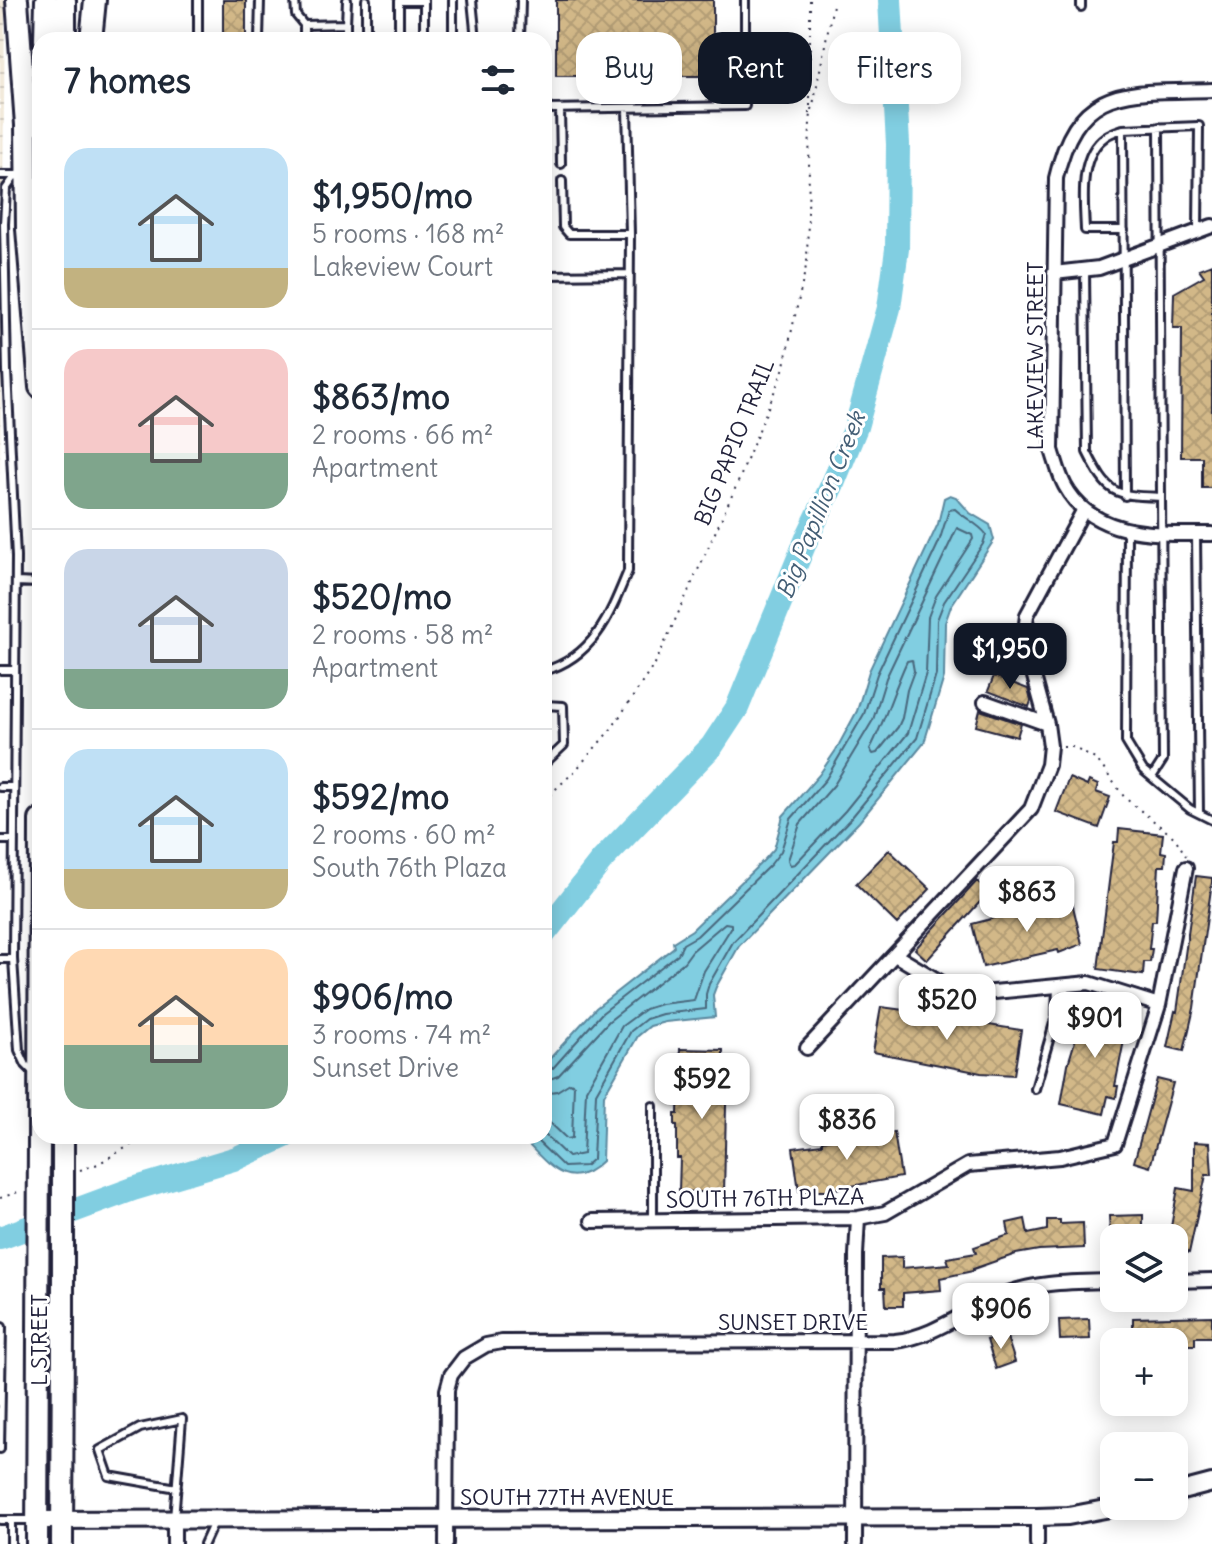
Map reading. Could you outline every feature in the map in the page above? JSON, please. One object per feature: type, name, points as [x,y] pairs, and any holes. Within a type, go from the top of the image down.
[{"type":"main road","points":[[17,0],[25,83],[20,174],[32,295]]},
{"type":"main road","points":[[45,32],[46,0]]},
{"type":"main road","points":[[65,0],[65,32]]},
{"type":"main road","points":[[92,32],[95,0]]},
{"type":"main road","name":"L STREET","points":[[37,1544],[39,1144]]},
{"type":"main road","name":"L STREET","points":[[62,1544],[63,1144]]},
{"type":"street","name":"LAKEVIEW STREET","points":[[1083,511],[1065,486],[1052,450],[1056,178],[1062,150],[1076,123],[1092,108],[1116,95],[1212,90]]},
{"type":"street","points":[[1054,273],[1099,268],[1212,226]]},
{"type":"street","points":[[807,1048],[1031,809],[1048,765],[1050,746],[1024,640],[1027,615],[1083,511],[1127,530],[1212,534]]},
{"type":"street","points":[[985,702],[1047,724]]},
{"type":"street","points":[[895,955],[962,995],[1089,983],[1159,1005],[1186,868]]},
{"type":"street","name":"SOUTH 76TH PLAZA","points":[[592,1221],[858,1218],[885,1213],[968,1165],[1060,1157],[1115,1144],[1159,1005]]},
{"type":"street","points":[[855,1544],[858,1218]]},
{"type":"street","points":[[1188,1281],[1212,1280]]},
{"type":"street","name":"SUNSET DRIVE","points":[[446,1520],[447,1390],[451,1375],[464,1358],[486,1345],[502,1342],[895,1341],[922,1336],[999,1297],[1038,1284],[1100,1282]]},
{"type":"street","points":[[1188,1489],[1212,1483]]},
{"type":"street","name":"SOUTH 77TH AVENUE","points":[[37,1520],[1037,1517],[1100,1510]]},
{"type":"street","points":[[1037,1517],[1037,1544]]},
{"type":"street","points":[[174,1519],[174,1544]]},
{"type":"street","points":[[446,1520],[446,1544]]},
{"type":"lane","points":[[198,0],[198,32]]},
{"type":"lane","points":[[259,32],[260,0]]},
{"type":"lane","points":[[295,0],[296,15],[304,25],[304,32]]},
{"type":"lane","points":[[346,32],[347,0]]},
{"type":"lane","points":[[366,0],[366,32]]},
{"type":"lane","points":[[399,32],[399,1],[424,0],[424,32]]},
{"type":"lane","points":[[453,0],[453,32]]},
{"type":"lane","points":[[472,0],[475,32]]},
{"type":"lane","points":[[520,32],[521,0]]},
{"type":"lane","points":[[552,109],[745,106],[745,0]]},
{"type":"lane","points":[[304,25],[346,24]]},
{"type":"lane","points":[[552,668],[579,656],[596,637],[628,571],[630,234],[627,108]]},
{"type":"lane","points":[[560,109],[561,164]]},
{"type":"lane","points":[[1124,230],[1085,230],[1084,182],[1089,159],[1103,138],[1123,129],[1199,126],[1198,231]]},
{"type":"lane","points":[[1152,777],[1163,760],[1159,127]]},
{"type":"lane","points":[[1123,129],[1125,496]]},
{"type":"lane","points":[[0,175],[20,174]]},
{"type":"lane","points":[[20,174],[6,189],[2,225],[3,338],[16,582],[13,959],[19,1050],[32,1071]]},
{"type":"lane","points":[[562,181],[563,227],[569,234],[630,234]]},
{"type":"lane","points":[[1085,270],[1087,452],[1100,478],[1116,493],[1161,497]]},
{"type":"lane","points":[[552,275],[630,274]]},
{"type":"lane","points":[[0,423],[9,422]]},
{"type":"lane","points":[[1127,530],[1126,742],[1143,770],[1212,820]]},
{"type":"lane","points":[[1196,534],[1199,813]]},
{"type":"lane","points":[[16,582],[32,583]]},
{"type":"lane","points":[[0,670],[15,670]]},
{"type":"lane","points":[[552,705],[563,706],[564,745],[552,756]]},
{"type":"lane","points":[[0,787],[14,787]]},
{"type":"lane","points":[[0,840],[14,840]]},
{"type":"lane","points":[[0,959],[13,959]]},
{"type":"lane","points":[[1035,1089],[1056,1016],[1057,987]]},
{"type":"lane","points":[[653,1106],[653,1220]]},
{"type":"lane","points":[[0,1449],[2,1327]]},
{"type":"lane","points":[[174,1519],[177,1488],[182,1419],[140,1428],[100,1450],[109,1476],[177,1488]]},
{"type":"lane","name":"SOUTH 77TH AVENUE","points":[[0,1520],[37,1520]]},
{"type":"lane","points":[[11,1520],[11,1544]]},
{"type":"lane","points":[[204,1544],[215,1520]]},
{"type":"path","points":[[810,0],[810,120]]},
{"type":"path","name":"BIG PAPIO TRAIL","points":[[552,793],[612,728],[656,662],[739,480],[783,370],[807,262],[810,120],[834,0]]},
{"type":"path","points":[[1050,746],[1072,747],[1097,760],[1125,798],[1175,838],[1186,853],[1186,868]]},
{"type":"shaded area","points":[[0,0],[4,0],[5,5],[0,486]]},
{"type":"water","points":[[950,495],[956,497],[970,513],[990,525],[994,540],[951,606],[945,623],[944,677],[924,743],[859,822],[739,946],[713,995],[715,1017],[665,1022],[650,1026],[638,1036],[604,1095],[602,1161],[578,1175],[558,1171],[528,1144],[552,1144],[552,1056],[596,1008],[674,947],[673,942],[692,930],[774,849],[783,816],[819,775],[857,711],[869,671],[938,524],[944,498]]},
{"type":"building","points":[[223,0],[246,0],[246,32],[223,32]]},
{"type":"building","points":[[556,0],[713,0],[713,32],[698,32],[698,76],[682,76],[682,32],[576,32],[576,76],[556,76]]},
{"type":"building","points":[[1212,264],[1212,488],[1202,488],[1202,457],[1181,457],[1182,328],[1173,328],[1174,293],[1204,276],[1199,269]]},
{"type":"building","points":[[994,676],[1028,689],[1029,707],[988,691]]},
{"type":"building","points":[[980,710],[1021,724],[1017,737],[976,726]]},
{"type":"building","points":[[1069,778],[1087,786],[1089,781],[1098,785],[1096,792],[1110,797],[1099,828],[1056,812]]},
{"type":"building","points":[[1119,829],[1163,834],[1161,852],[1166,853],[1165,866],[1159,866],[1156,921],[1152,921],[1149,949],[1152,949],[1150,962],[1144,962],[1143,975],[1098,969],[1114,842],[1118,842]]},
{"type":"building","points":[[889,850],[930,889],[897,924],[856,884]]},
{"type":"building","points":[[1196,876],[1212,878],[1212,882],[1194,1008],[1184,1051],[1167,1047],[1177,1012]]},
{"type":"building","points":[[977,881],[989,892],[927,960],[915,949]]},
{"type":"building","points":[[1072,902],[1082,944],[1059,953],[1058,950],[983,967],[972,924],[1044,905],[1045,908]]},
{"type":"building","points":[[1087,1005],[1129,1015],[1115,1086],[1118,1086],[1116,1098],[1108,1096],[1104,1114],[1061,1104],[1068,1064],[1078,1031],[1081,1032]]},
{"type":"building","points":[[881,1007],[958,1017],[957,1020],[1021,1030],[1014,1075],[981,1073],[873,1052]]},
{"type":"building","points":[[680,1049],[723,1050],[723,1063],[727,1063],[724,1193],[679,1191],[680,1158],[677,1158],[675,1114],[678,1114]]},
{"type":"building","points":[[1157,1079],[1173,1083],[1150,1167],[1134,1162]]},
{"type":"building","points":[[894,1132],[901,1177],[824,1191],[799,1191],[793,1148],[865,1133],[865,1137]]},
{"type":"building","points":[[1194,1142],[1210,1143],[1212,1175],[1206,1175],[1189,1253],[1188,1224],[1172,1224],[1178,1188],[1194,1191]]},
{"type":"building","points":[[1143,1215],[1143,1224],[1109,1224],[1109,1216]]},
{"type":"building","points":[[1025,1219],[1028,1234],[1047,1230],[1047,1220],[1060,1220],[1060,1224],[1083,1223],[1084,1248],[1016,1254],[973,1271],[940,1278],[941,1290],[903,1293],[903,1306],[886,1306],[885,1288],[881,1288],[881,1258],[902,1257],[902,1268],[949,1264],[947,1258],[976,1253],[974,1247],[1009,1235],[1007,1223]]},
{"type":"building","points":[[1212,1316],[1212,1337],[1195,1337],[1195,1345],[1188,1345],[1188,1328],[1133,1328],[1133,1318]]},
{"type":"building","points":[[1089,1319],[1090,1339],[1060,1340],[1059,1320]]},
{"type":"building","points":[[1006,1334],[1015,1362],[996,1369],[987,1340]]},
{"type":"waterway","name":"Big Papillion Creek","points":[[552,924],[602,860],[712,746],[737,708],[856,427],[889,308],[897,249],[898,144],[890,0]]},
{"type":"waterway","name":"Big Papillion Creek","points":[[0,1238],[133,1189],[237,1158],[268,1144]]}]
